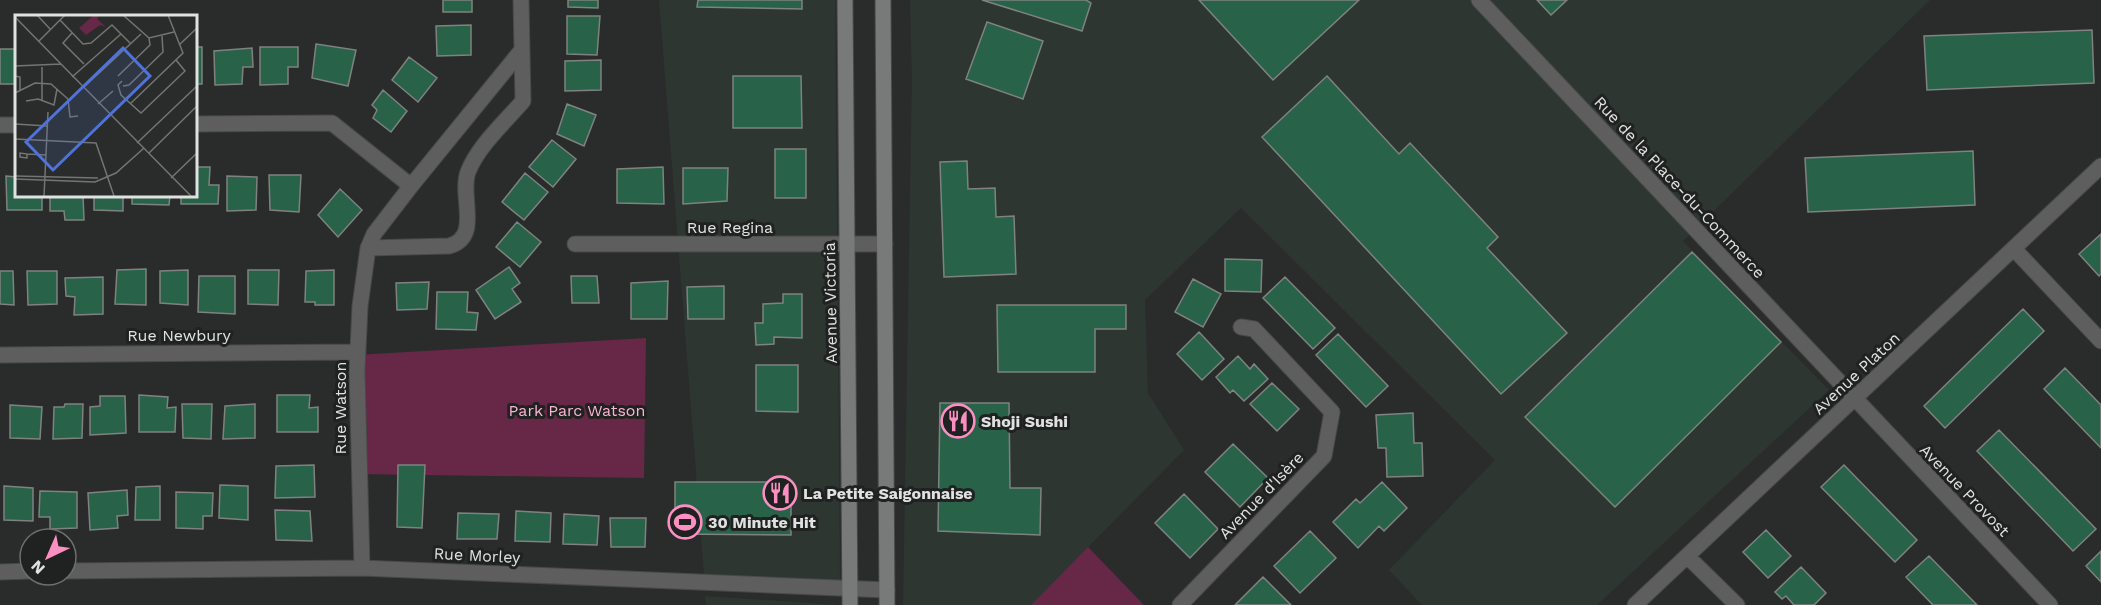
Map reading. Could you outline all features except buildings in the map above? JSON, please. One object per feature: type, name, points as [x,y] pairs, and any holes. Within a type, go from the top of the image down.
[{"type":"main road","name":"Avenue Victoria","points":[[845,0],[850,605]]},
{"type":"main road","points":[[883,0],[887,597]]},
{"type":"street","points":[[368,248],[449,246],[460,243],[467,234],[467,173],[477,157],[523,101],[521,0]]},
{"type":"street","name":"Rue de la Place-du-Commerce","points":[[1479,0],[1854,399]]},
{"type":"street","name":"Rue Watson","points":[[362,568],[358,352],[368,248],[374,234],[411,186],[521,51]]},
{"type":"street","points":[[196,124],[332,123],[411,186]]},
{"type":"street","name":"Avenue Platon","points":[[1635,605],[2101,166]]},
{"type":"street","name":"Rue Regina","points":[[575,244],[885,244]]},
{"type":"street","points":[[2014,249],[2101,341]]},
{"type":"street","name":"Avenue d'Isère","points":[[1180,605],[1324,456],[1332,412],[1254,329],[1241,327]]},
{"type":"street","name":"Rue Newbury","points":[[0,355],[358,352]]},
{"type":"street","name":"Avenue Provost","points":[[1854,399],[2050,605]]},
{"type":"street","points":[[1687,556],[1737,605]]},
{"type":"street","name":"Rue Morley","points":[[78,571],[362,568],[850,589],[887,597]]},
{"type":"street","points":[[0,572],[18,572]]},
{"type":"shaded area","points":[[659,0],[835,0],[840,581],[704,574]]},
{"type":"shaded area","points":[[910,0],[1930,0],[1683,241],[1829,390],[1597,605],[1422,605],[1389,570],[1495,460],[1241,208],[1145,300],[1148,393],[1184,450],[1031,605],[903,605],[912,80]]},
{"type":"shaded area","points":[[705,596],[838,605],[706,605]]},
{"type":"green space","name":"Park Parc Watson","points":[[646,338],[644,478],[356,474],[356,355]]},
{"type":"green space","points":[[1088,547],[1144,605],[1031,605]]},
{"type":"place","name":"Shoji Sushi","points":[[958,421]]},
{"type":"place","name":"La Petite Saigonnaise","points":[[780,493]]},
{"type":"place","name":"30 Minute Hit","points":[[685,522]]}]
